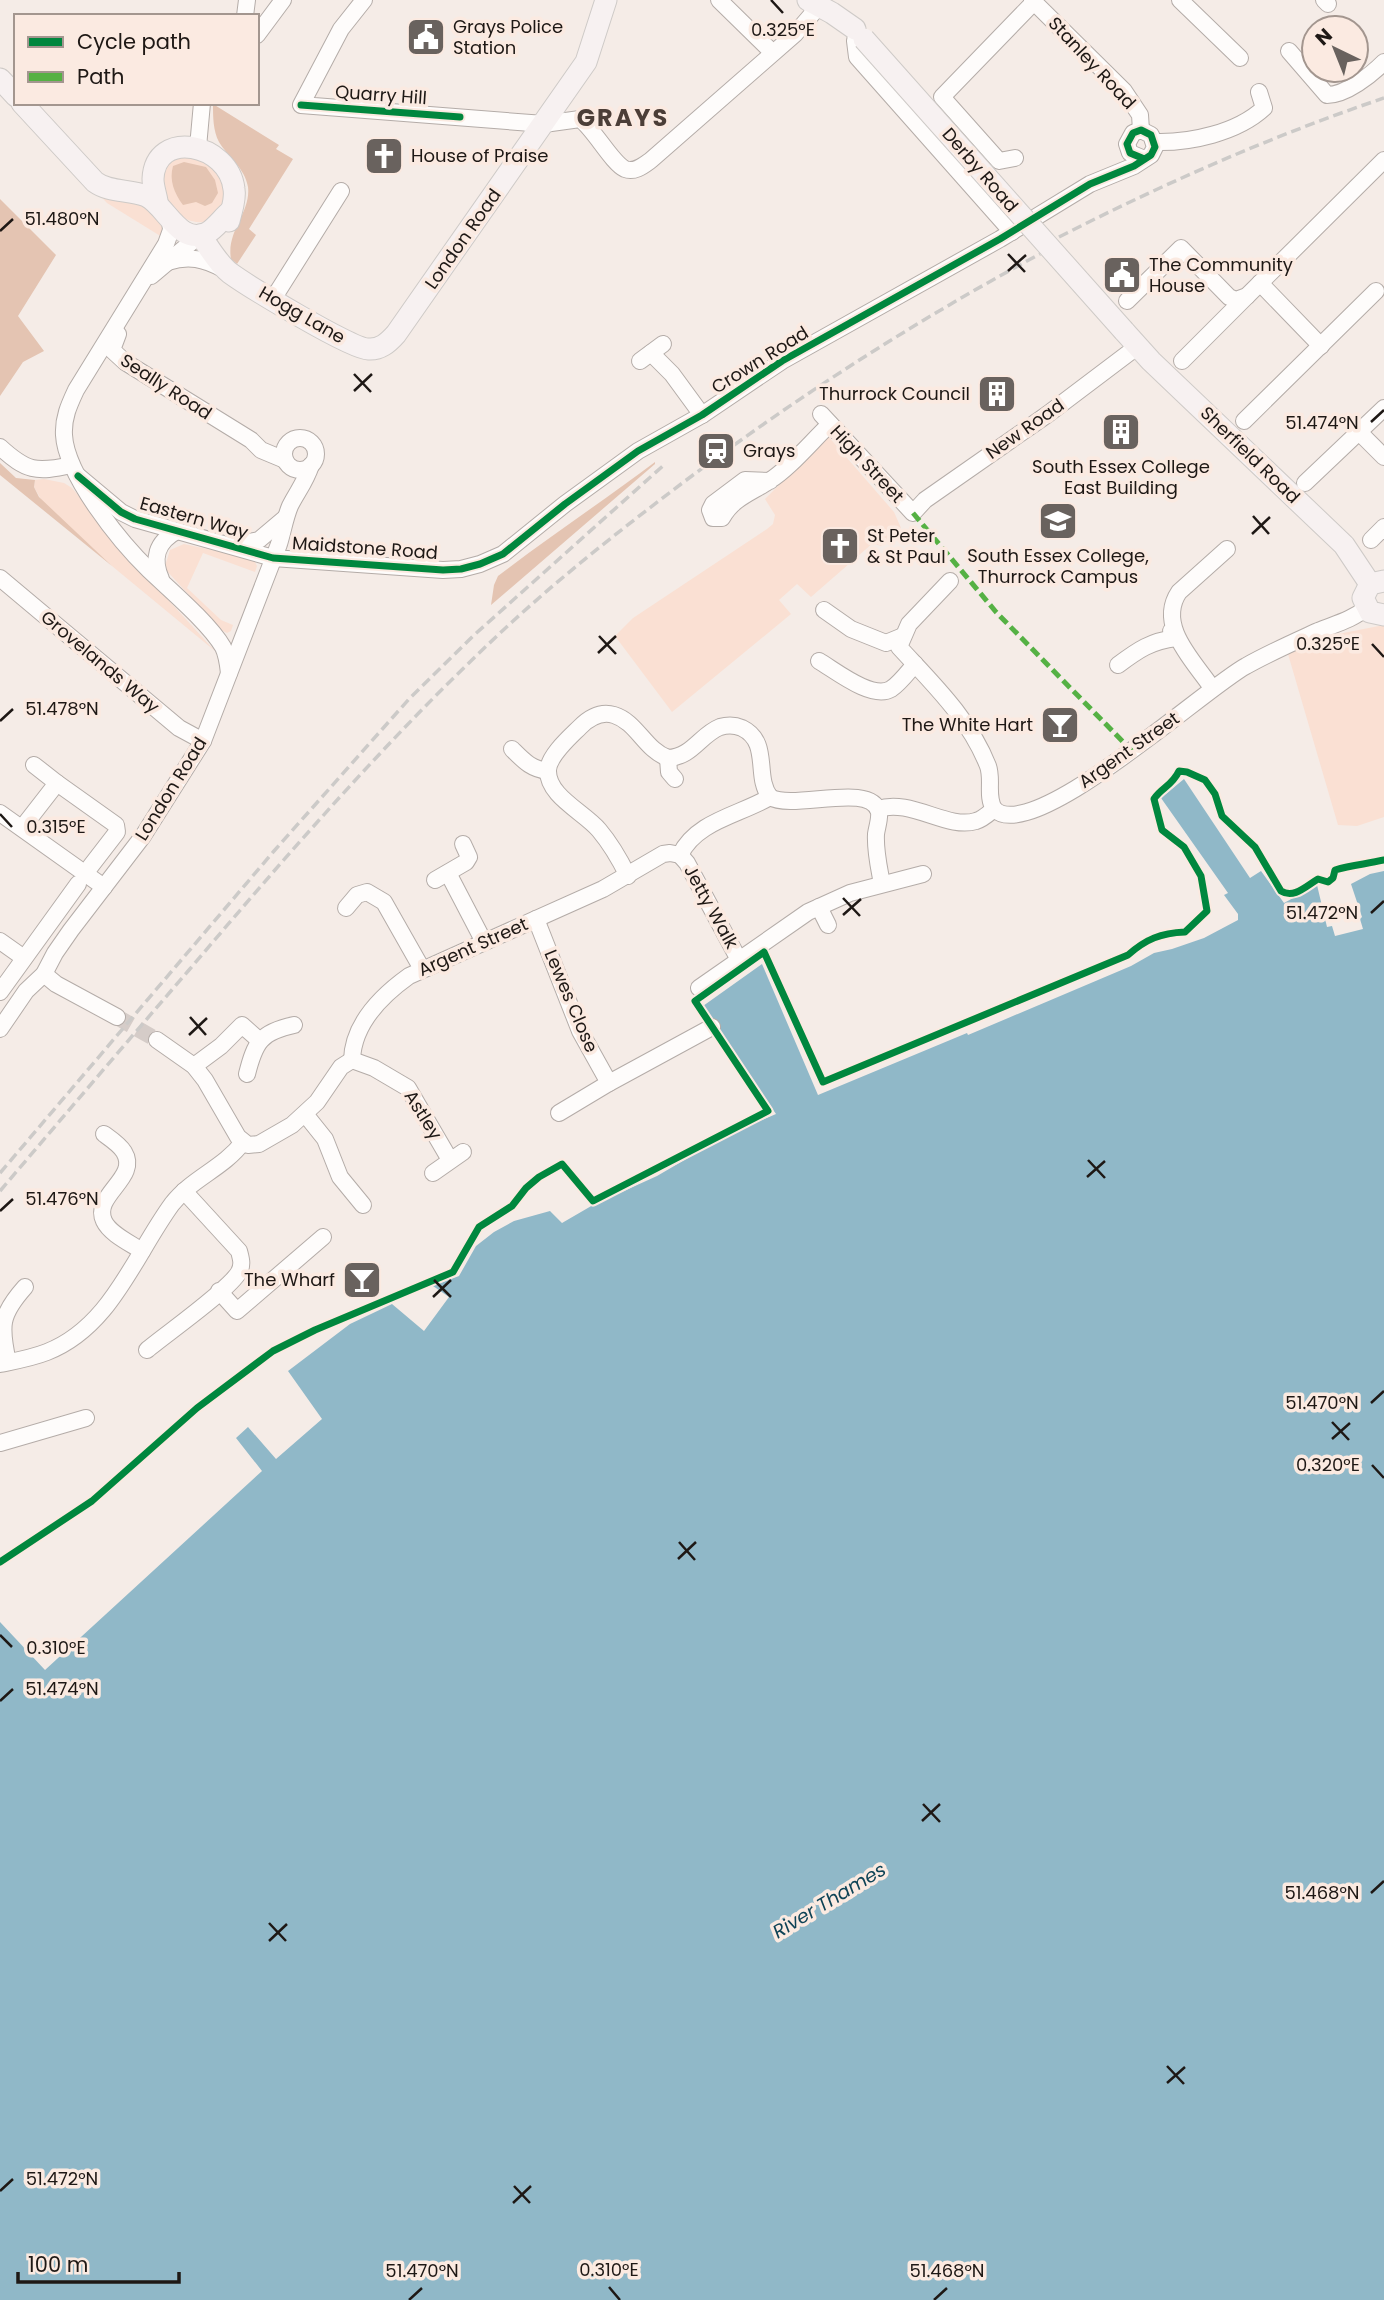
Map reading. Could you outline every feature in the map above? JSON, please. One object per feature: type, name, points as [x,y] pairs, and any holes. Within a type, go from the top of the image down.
[{"type":"main road","name":"London Road","points":[[377,348],[396,334],[550,123],[586,62],[606,0]]},
{"type":"main road","name":"Derby Road","points":[[843,0],[845,13],[859,33],[1131,339]]},
{"type":"main road","name":"Derby Road","points":[[809,1],[832,13],[859,33]]},
{"type":"main road","points":[[0,79],[14,94]]},
{"type":"main road","points":[[24,105],[95,181],[102,186],[138,193],[157,201]]},
{"type":"main road","points":[[157,201],[153,178],[156,168],[161,160],[175,149],[198,147],[215,156],[228,172],[234,191],[230,220],[222,236],[220,250],[229,272]]},
{"type":"main road","points":[[116,190],[156,168]]},
{"type":"main road","name":"Hogg Lane","points":[[157,201],[170,220],[183,231],[200,235],[229,272],[349,344],[364,349],[377,348]]},
{"type":"main road","points":[[200,235],[208,232],[231,211]]},
{"type":"main road","name":"Sherfield Road","points":[[1131,339],[1344,545],[1377,583]]},
{"type":"main road","points":[[1375,612],[1363,598],[1377,583]]},
{"type":"street","points":[[259,32],[283,0]]},
{"type":"street","name":"Quarry Hill","points":[[363,0],[341,29],[301,105],[550,123]]},
{"type":"street","points":[[719,0],[772,52]]},
{"type":"street","points":[[1180,0],[1240,58]]},
{"type":"street","points":[[550,123],[580,118],[617,162],[625,169],[634,170],[651,160],[795,34],[813,13],[809,1]]},
{"type":"street","points":[[1015,158],[999,161],[942,97],[1033,1]]},
{"type":"street","name":"Stanley Road","points":[[1033,1],[1124,91],[1140,116],[1141,131]]},
{"type":"street","points":[[859,33],[855,41],[857,57],[1012,232]]},
{"type":"street","points":[[1289,51],[1327,95],[1336,95],[1376,71],[1384,62]]},
{"type":"street","points":[[1155,142],[1181,142],[1216,134],[1237,124],[1264,108],[1259,92]]},
{"type":"street","points":[[198,147],[202,105]]},
{"type":"street","points":[[1141,131],[1151,135],[1155,142],[1154,151],[1142,158],[1133,156],[1128,149],[1130,136],[1141,131]]},
{"type":"street","name":"Crown Road","points":[[454,570],[470,568],[503,554],[617,465],[702,415],[782,361],[1012,232],[1090,184],[1121,159],[1128,149]]},
{"type":"street","name":"Crown Road","points":[[1090,184],[1134,166],[1142,158]]},
{"type":"street","points":[[1182,361],[1384,160]]},
{"type":"street","points":[[273,299],[341,191]]},
{"type":"street","points":[[170,220],[169,237],[76,390],[67,410],[64,439],[74,470],[85,489],[122,540],[148,569],[223,642],[232,642],[246,627]]},
{"type":"street","points":[[136,292],[200,235]]},
{"type":"street","points":[[1127,301],[1181,248],[1229,297],[1236,300],[1247,296]]},
{"type":"street","name":"Hogg Lane","points":[[166,263],[179,258],[194,258],[213,263],[229,272]]},
{"type":"street","points":[[1260,283],[1321,346]]},
{"type":"street","points":[[1244,421],[1376,291]]},
{"type":"street","name":"Seally Road","points":[[120,318],[120,330],[112,351],[159,385],[251,440],[261,450],[286,462]]},
{"type":"street","name":"New Road","points":[[913,513],[925,500],[1048,414],[1131,339]]},
{"type":"street","name":"Crown Road","points":[[651,353],[672,374],[702,415]]},
{"type":"street","points":[[1306,482],[1384,408]]},
{"type":"street","name":"High Street","points":[[770,481],[825,419],[913,513]]},
{"type":"street","points":[[1358,431],[1384,457]]},
{"type":"street","points":[[296,439],[309,442],[316,455],[312,466],[302,471],[291,468],[286,462],[284,451],[288,443],[296,439]]},
{"type":"street","name":"Seally Road","points":[[251,440],[274,445],[288,443]]},
{"type":"street","points":[[0,447],[23,466],[35,470],[74,470]]},
{"type":"street","name":"London Road","points":[[286,462],[293,483],[292,502]]},
{"type":"street","name":"London Road","points":[[0,1029],[26,991],[44,974],[55,953],[143,836],[203,741],[284,531],[285,518],[312,466]]},
{"type":"street","name":"Eastern Way","points":[[74,470],[121,513],[273,558]]},
{"type":"street","name":"London Road","points":[[232,544],[259,540],[285,518]]},
{"type":"street","points":[[1371,540],[1384,527]]},
{"type":"street","name":"Eastern Way","points":[[162,581],[155,561],[157,551],[164,539],[177,531]]},
{"type":"street","points":[[1177,638],[1172,614],[1174,599],[1227,549]]},
{"type":"street","name":"Maidstone Road","points":[[273,558],[454,570]]},
{"type":"street","name":"Grovelands Way","points":[[0,579],[179,728],[203,741]]},
{"type":"street","points":[[950,582],[909,624],[899,647],[963,718],[988,768],[991,804],[994,809]]},
{"type":"street","points":[[824,610],[852,629],[886,643],[903,636]]},
{"type":"street","name":"Argent Street","points":[[770,797],[783,802],[862,798],[870,800],[877,809],[904,807],[964,822],[978,821],[994,809],[1004,816],[1012,817],[1052,802],[1132,751],[1212,688],[1244,667],[1289,644],[1375,612]]},
{"type":"street","points":[[1163,620],[1212,688]]},
{"type":"street","points":[[215,636],[226,654],[229,673]]},
{"type":"street","points":[[1118,665],[1158,640],[1177,638]]},
{"type":"street","points":[[819,661],[871,691],[883,692],[895,686],[915,664]]},
{"type":"street","points":[[824,684],[834,670]]},
{"type":"street","points":[[628,876],[601,832],[553,788],[548,771],[553,757],[588,719],[601,714],[621,718],[651,749],[668,758],[687,753],[719,728],[728,725],[744,729],[751,735],[760,750],[765,789],[770,797],[691,837],[680,855]]},
{"type":"street","points":[[512,749],[527,765],[548,771]]},
{"type":"street","points":[[668,758],[670,772],[675,779]]},
{"type":"street","points":[[34,765],[116,825],[117,832],[90,867]]},
{"type":"street","points":[[22,828],[57,783]]},
{"type":"street","points":[[877,809],[880,815],[876,831],[876,855],[882,884]]},
{"type":"street","points":[[0,813],[104,887]]},
{"type":"street","points":[[463,844],[469,857],[466,862],[442,876],[484,942]]},
{"type":"street","name":"Argent Street","points":[[4,1363],[47,1352],[83,1331],[108,1304],[172,1204],[208,1171],[233,1155],[243,1142],[259,1144],[305,1114],[327,1089],[341,1067],[352,1060],[357,1035],[376,1005],[396,985],[422,969],[628,876],[663,854],[680,855]]},
{"type":"street","name":"Jetty Walk","points":[[680,855],[687,863],[740,960]]},
{"type":"street","points":[[699,988],[799,917],[850,893],[923,874]]},
{"type":"street","points":[[0,992],[78,884]]},
{"type":"street","points":[[346,908],[368,884],[384,902],[422,969]]},
{"type":"street","points":[[819,907],[828,925]]},
{"type":"street","name":"Lewes Close","points":[[537,919],[580,1031],[609,1083]]},
{"type":"street","points":[[0,941],[24,958]]},
{"type":"street","points":[[44,974],[56,984],[117,1017]]},
{"type":"street","points":[[194,1066],[221,1046],[242,1025],[260,1041]]},
{"type":"street","points":[[247,1074],[252,1054],[260,1041],[273,1029],[294,1025]]},
{"type":"street","points":[[559,1113],[712,1027]]},
{"type":"street","points":[[157,1040],[194,1066],[216,1098],[232,1130],[243,1142]]},
{"type":"street","name":"Astley","points":[[352,1060],[374,1068],[408,1088],[456,1156],[433,1172]]},
{"type":"street","points":[[305,1114],[325,1139],[340,1177],[363,1205]]},
{"type":"street","points":[[104,1134],[122,1149],[127,1166],[102,1207],[104,1222],[142,1251]]},
{"type":"street","points":[[147,1350],[237,1275],[242,1264],[239,1251],[184,1191]]},
{"type":"street","points":[[219,1291],[237,1311],[323,1237]]},
{"type":"street","points":[[4,1363],[3,1317],[25,1287]]},
{"type":"street","points":[[0,1443],[86,1418]]},
{"type":"shaded area","points":[[213,105],[279,145],[276,149],[293,159],[249,229],[256,235],[237,264],[231,259],[230,249],[246,205],[248,187],[243,174],[217,138]]},
{"type":"shaded area","points":[[185,155],[209,164],[222,182],[227,200],[207,222],[194,222],[183,218],[169,206],[165,197],[162,172],[167,164]]},
{"type":"shaded area","points":[[184,162],[206,167],[215,180],[218,193],[212,203],[205,206],[196,202],[183,205],[173,186],[172,171],[173,166]]},
{"type":"shaded area","points":[[93,188],[140,199],[164,224],[162,237],[107,203]]},
{"type":"shaded area","points":[[0,199],[56,255],[18,316],[44,351],[23,362],[0,396]]},
{"type":"shaded area","points":[[828,436],[894,512],[901,528],[881,546],[873,543],[811,597],[797,584],[779,600],[791,614],[672,712],[615,636],[633,618],[773,524],[775,515],[765,499]]},
{"type":"shaded area","points":[[0,463],[16,478],[35,480],[34,487],[39,497],[112,566],[0,475]]},
{"type":"shaded area","points":[[655,464],[491,605],[498,576]]},
{"type":"shaded area","points":[[35,480],[64,483],[72,488],[215,651],[112,566],[42,501],[34,487]]},
{"type":"shaded area","points":[[184,544],[254,560],[257,566],[255,572],[203,553],[187,588],[221,620],[233,625],[231,631],[227,633],[221,630],[166,570],[170,550]]},
{"type":"shaded area","points":[[1384,625],[1384,817],[1357,826],[1338,825],[1288,654],[1333,635]]},
{"type":"water","name":"River Thames","points":[[1184,779],[1250,878],[1261,871],[1284,903],[1317,885],[1327,927],[1332,926],[1335,936],[1363,929],[1360,919],[1362,917],[1351,884],[1370,874],[1384,871],[1384,2300],[0,2300],[0,1622],[45,1670],[262,1471],[236,1438],[248,1427],[276,1459],[322,1419],[288,1371],[350,1324],[392,1304],[424,1331],[449,1297],[433,1286],[459,1276],[476,1246],[494,1232],[514,1221],[550,1211],[562,1223],[593,1205],[657,1176],[729,1134],[776,1114],[703,1006],[762,964],[818,1095],[967,1033],[968,1035],[1131,966],[1154,953],[1204,938],[1238,920],[1238,914],[1224,895],[1228,893],[1161,798]]},
{"type":"tunnel","points":[[117,1017],[157,1040]]},
{"type":"railway","points":[[1059,237],[1219,162],[1384,98]]},
{"type":"railway","points":[[0,1191],[345,791],[427,705],[512,622],[622,529],[751,433],[893,339],[1040,254]]},
{"type":"railway","points":[[0,1173],[274,851],[409,699],[473,636],[665,464]]},
{"type":"marked path","points":[[913,513],[996,612],[1132,751]]},
{"type":"cycle path","points":[[301,105],[460,117]]},
{"type":"cycle path","points":[[78,476],[121,512],[135,519],[273,558],[443,570],[480,564],[503,554],[565,504],[638,451],[702,415],[782,361],[1000,239],[1090,184],[1134,166],[1151,155],[1155,147],[1151,135],[1141,130],[1133,133],[1127,144],[1130,153],[1142,158]]},
{"type":"cycle path","points":[[0,1562],[92,1501],[197,1408],[273,1351],[315,1330],[453,1272],[479,1227],[512,1206],[539,1177],[562,1164],[593,1201],[768,1111],[695,1001],[764,952],[823,1082],[1128,955],[1154,938],[1185,932],[1207,911],[1201,876],[1184,847],[1162,830],[1154,799],[1179,771],[1205,780],[1215,794],[1222,816],[1255,847],[1281,891],[1295,893],[1318,879],[1328,882],[1333,878],[1335,870],[1384,860]]},
{"type":"place","name":"Grays Police Station","points":[[426,37]]},
{"type":"place","name":"House of Praise","points":[[384,156]]},
{"type":"place","name":"The Community House","points":[[1122,275]]},
{"type":"place","name":"Thurrock Council","points":[[997,394]]},
{"type":"place","name":"South Essex College East Building","points":[[1121,432]]},
{"type":"place","name":"Grays","points":[[716,451]]},
{"type":"place","name":"South Essex College, Thurrock Campus","points":[[1058,521]]},
{"type":"place","name":"St Peter & St Paul","points":[[840,546]]},
{"type":"place","name":"The White Hart","points":[[1060,725]]},
{"type":"place","name":"The Wharf","points":[[362,1280]]},
{"type":"district","name":"GRAYS","points":[[623,118]]}]
